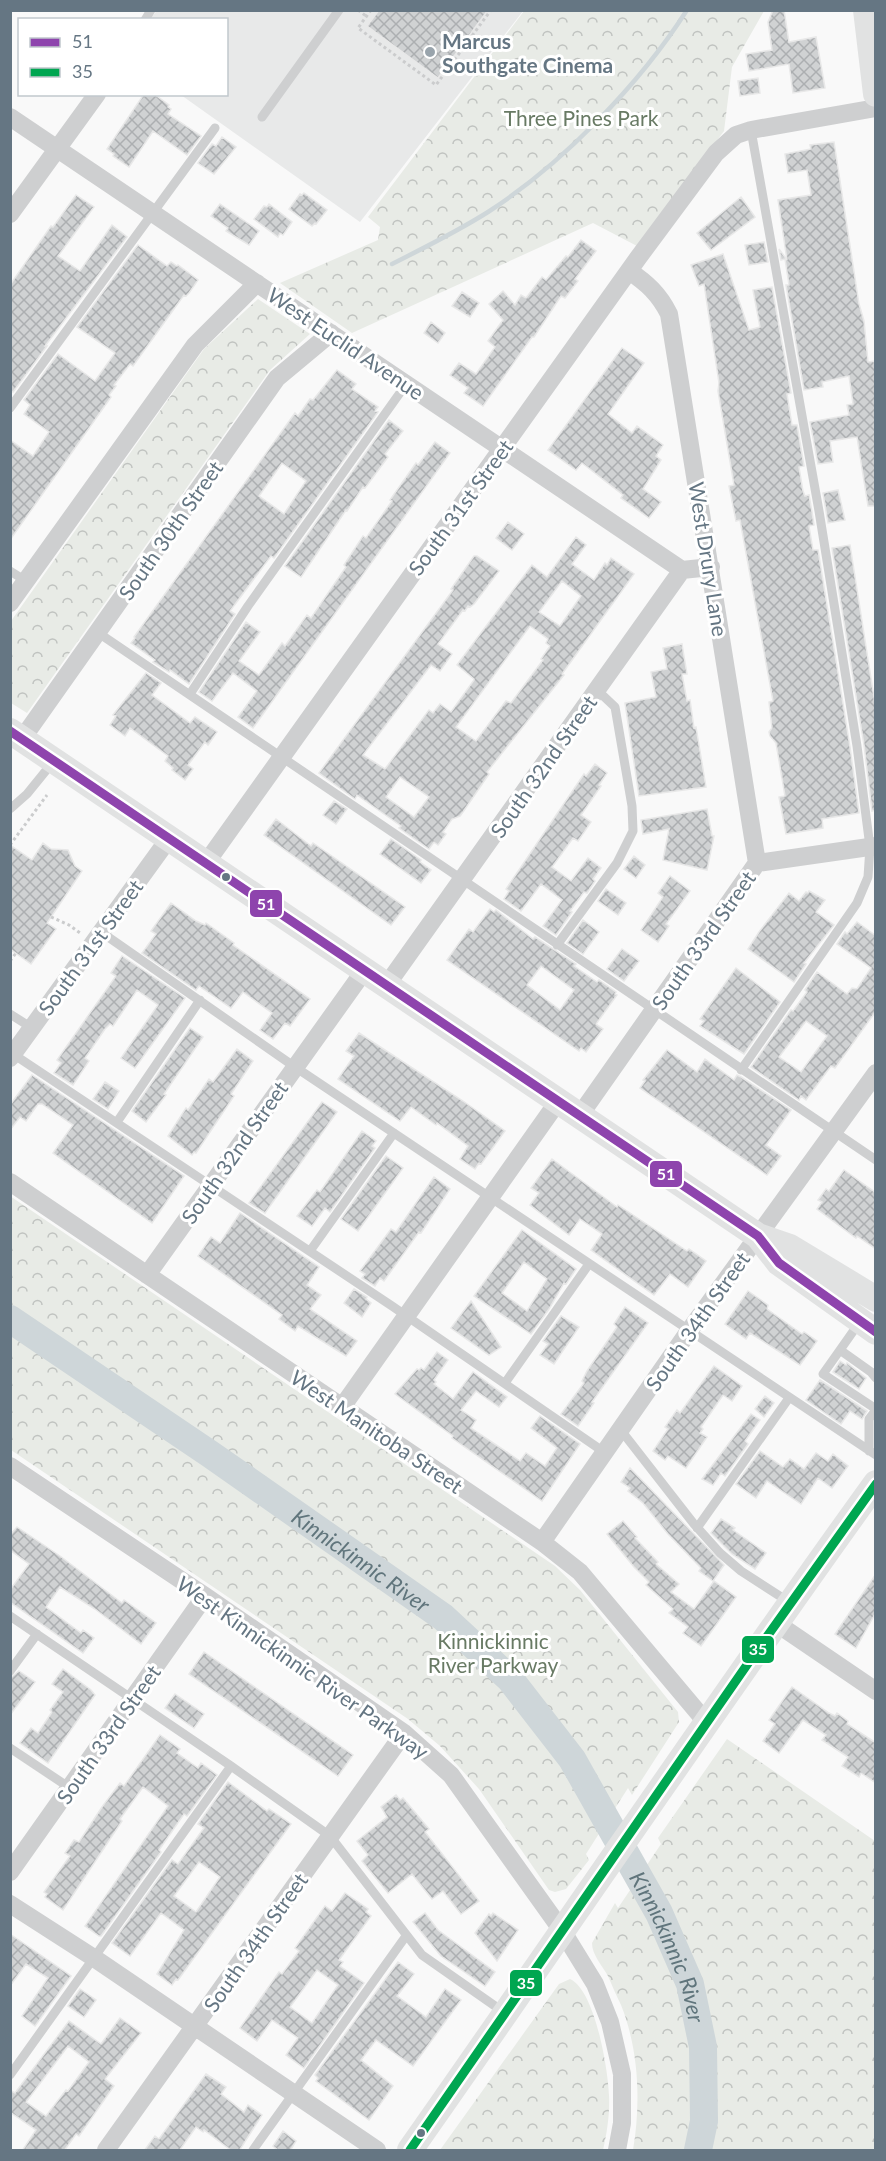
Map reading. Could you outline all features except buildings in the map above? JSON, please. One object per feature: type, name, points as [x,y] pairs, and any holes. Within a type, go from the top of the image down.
[{"type":"main road","points":[[866,10],[876,94]]},
{"type":"main road","points":[[16,735],[758,1236],[790,1247],[876,1299]]},
{"type":"main road","points":[[758,1236],[779,1263],[868,1327]]},
{"type":"main road","points":[[410,2151],[782,1613],[876,1483]]},
{"type":"street","points":[[10,214],[96,96]]},
{"type":"street","name":"South 31st Street","points":[[206,863],[629,271],[716,153],[736,135],[751,130],[876,108]]},
{"type":"street","name":"West Euclid Avenue","points":[[10,117],[682,570]]},
{"type":"street","name":"West Drury Lane","points":[[629,271],[651,286],[661,298],[669,314],[757,863]]},
{"type":"street","points":[[10,603],[195,345],[257,283]]},
{"type":"street","name":"South 30th Street","points":[[16,735],[97,632],[277,378],[331,333]]},
{"type":"street","points":[[682,570],[711,567]]},
{"type":"street","name":"South 32nd Street","points":[[386,986],[682,570]]},
{"type":"street","name":"South 31st Street","points":[[12,1056],[170,837]]},
{"type":"street","name":"South 33rd Street","points":[[342,1407],[490,1198],[653,1011],[757,863],[873,846]]},
{"type":"street","name":"South 32nd Street","points":[[147,1275],[364,971]]},
{"type":"street","name":"South 34th Street","points":[[542,1542],[689,1331],[876,1073]]},
{"type":"street","name":"West Manitoba Street","points":[[10,1182],[542,1542],[580,1572],[706,1722]]},
{"type":"street","name":"West Kinnickinnic River Parkway","points":[[11,1466],[404,1733],[451,1775],[563,1932],[595,1984],[612,2033],[622,2074],[622,2123],[617,2151]]},
{"type":"street","name":"South 33rd Street","points":[[10,1872],[205,1596]]},
{"type":"street","points":[[782,1613],[876,1691]]},
{"type":"street","name":"South 34th Street","points":[[106,2151],[404,1733]]},
{"type":"street","points":[[10,1904],[94,1958],[377,2151]]},
{"type":"lane","points":[[262,117],[339,10]]},
{"type":"lane","points":[[10,408],[215,128]]},
{"type":"lane","points":[[741,1070],[857,903],[868,877],[873,846],[819,511],[751,130]]},
{"type":"lane","points":[[190,694],[248,606],[407,383]]},
{"type":"lane","points":[[10,571],[26,581]]},
{"type":"lane","points":[[97,632],[876,1160]]},
{"type":"lane","points":[[557,945],[617,863],[633,831],[632,806],[615,707],[597,690]]},
{"type":"lane","points":[[10,809],[27,794],[54,760]]},
{"type":"lane","points":[[98,937],[200,1000],[394,1134],[872,1453]]},
{"type":"lane","points":[[117,1122],[200,1000]]},
{"type":"lane","points":[[10,1014],[32,1028]]},
{"type":"lane","points":[[12,1056],[212,1184],[604,1452]]},
{"type":"lane","points":[[310,1251],[394,1134]]},
{"type":"lane","points":[[505,1383],[589,1264]]},
{"type":"lane","points":[[868,1327],[840,1350],[823,1374],[876,1410],[869,1419],[872,1453]]},
{"type":"lane","points":[[840,1350],[876,1378]]},
{"type":"lane","points":[[697,1528],[789,1398]]},
{"type":"lane","points":[[620,1429],[697,1528],[782,1613]]},
{"type":"lane","points":[[10,1616],[330,1836],[422,1955],[506,2014]]},
{"type":"lane","points":[[10,1671],[37,1634]]},
{"type":"lane","points":[[10,1748],[70,1788]]},
{"type":"lane","points":[[10,2075],[231,1766]]},
{"type":"lane","points":[[253,2151],[406,1936]]},
{"type":"path","points":[[358,10],[366,16]]},
{"type":"path","points":[[371,10],[358,28],[436,85],[491,10]]},
{"type":"path","points":[[10,845],[46,795]]},
{"type":"path","points":[[51,917],[98,937]]},
{"type":"path","points":[[10,961],[16,953]]},
{"type":"shaded area","points":[[157,10],[523,11],[360,222],[182,96],[228,96],[228,18],[151,18]]},
{"type":"green space","name":"Three Pines Park","points":[[524,11],[764,11],[732,67],[724,131],[637,246],[593,223],[352,333],[280,283],[378,240],[380,227],[368,217]]},
{"type":"green space","points":[[258,299],[310,334],[270,370],[27,713],[11,703],[11,621],[204,349]]},
{"type":"green space","name":"Kinnickinnic River Parkway","points":[[10,1196],[555,1566],[580,1590],[678,1712],[679,1722],[632,1795],[628,1788],[586,1854],[589,1860],[566,1889],[555,1892],[549,1890],[479,1789],[440,1746],[408,1719],[11,1450]]},
{"type":"green space","points":[[727,1739],[875,1841],[875,2150],[633,2150],[637,2114],[637,2077],[632,2040],[621,2005],[608,1976],[595,1956],[592,1943],[615,1903],[618,1908],[661,1844],[658,1838]]},
{"type":"green space","points":[[570,1979],[579,1986],[586,1998],[603,2050],[609,2102],[603,2150],[440,2150],[559,1984]]},
{"type":"waterway","points":[[392,264],[488,212],[544,171],[598,121],[623,94],[668,38],[687,10]]},
{"type":"waterway","name":"Kinnickinnic River","points":[[10,1319],[210,1454],[443,1617],[510,1679],[572,1759],[659,1913],[690,1984],[703,2047],[704,2121],[698,2150]]},
{"type":"transit line","name":"51","points":[[10,731],[758,1236],[779,1263],[876,1332]]},
{"type":"transit line","name":"35","points":[[410,2150],[758,1649],[876,1484]]},
{"type":"place","name":"Marcus Southgate Cinema","points":[[430,52]]}]
